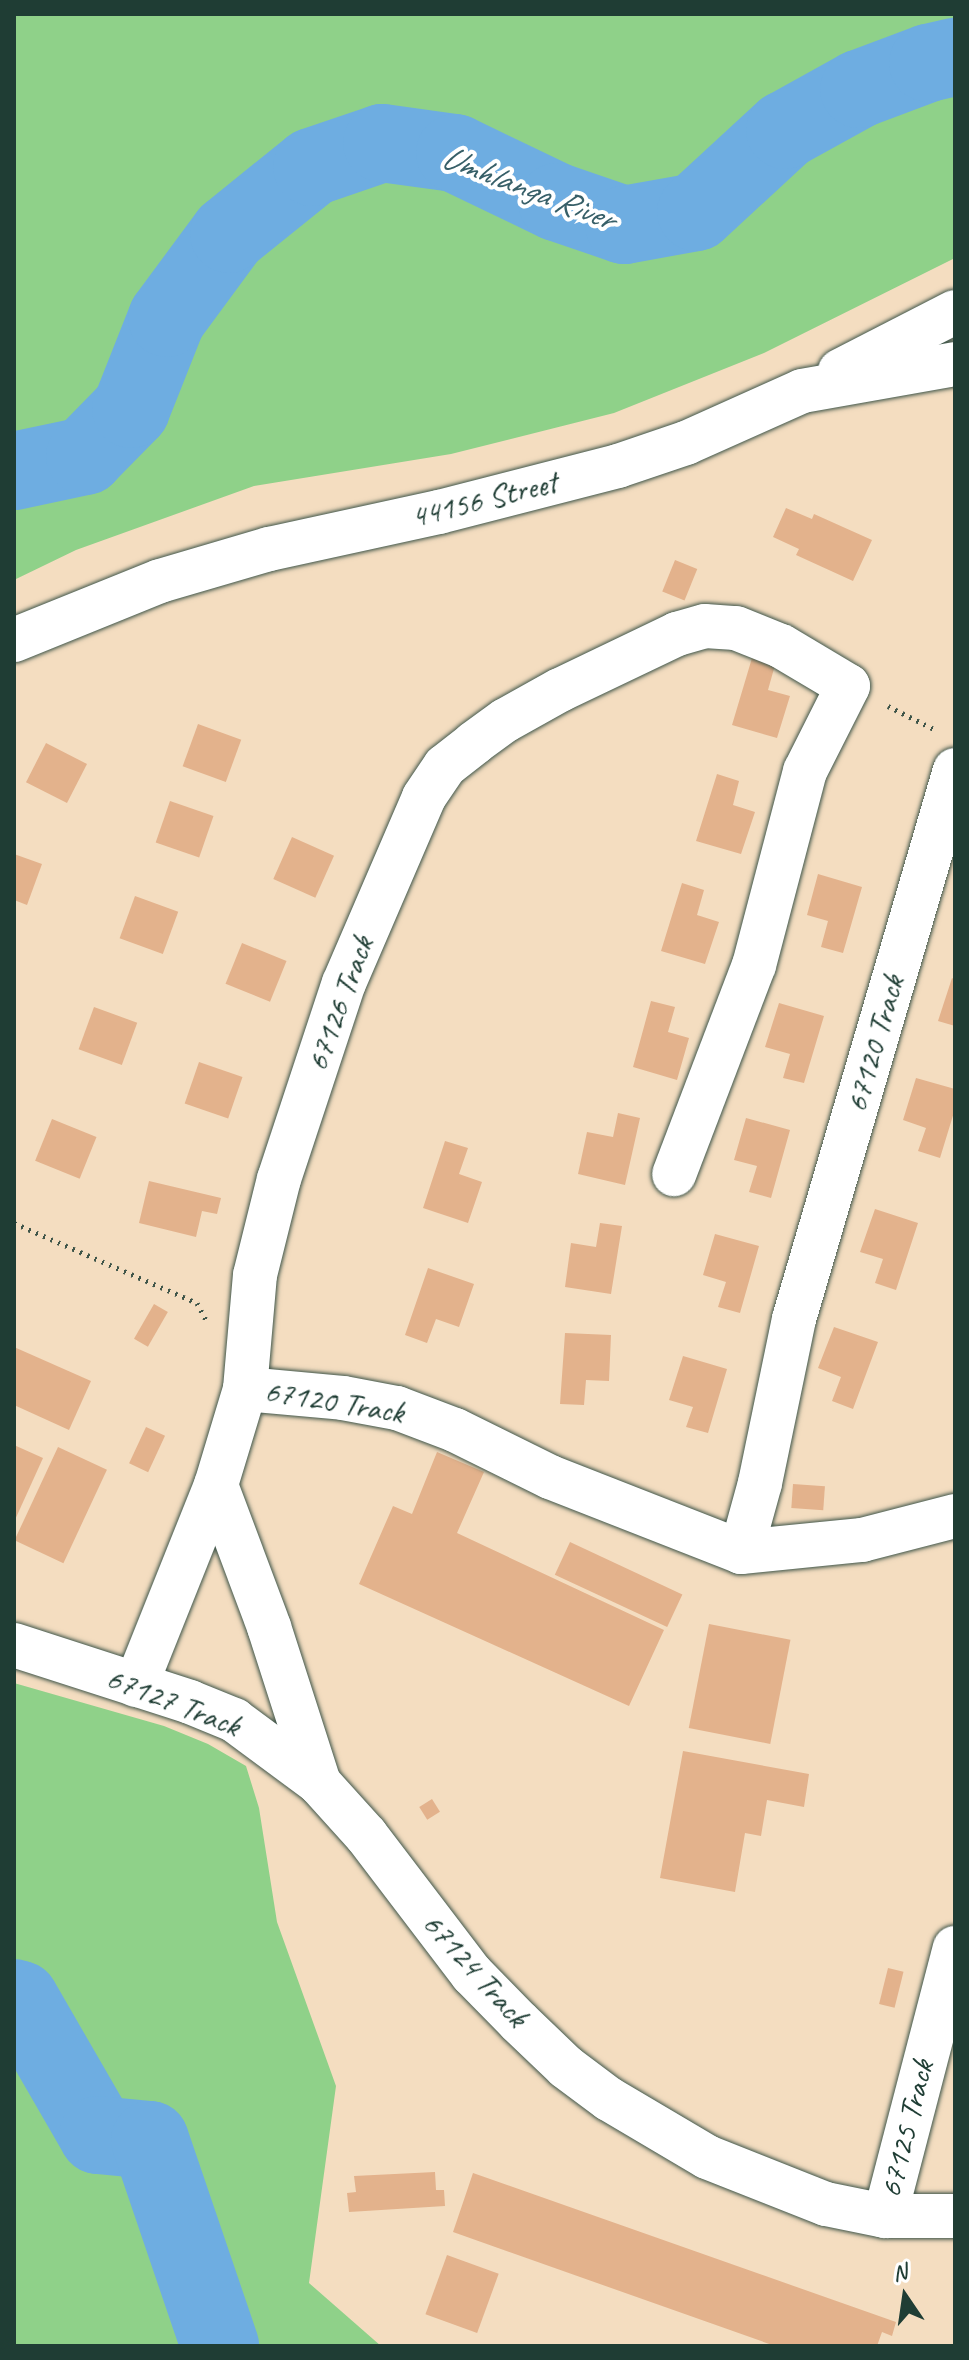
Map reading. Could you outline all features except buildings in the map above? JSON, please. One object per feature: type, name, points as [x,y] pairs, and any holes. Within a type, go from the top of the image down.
[{"type":"street","points":[[802,391],[955,312]]},
{"type":"street","name":"44156 Street","points":[[14,640],[160,581],[269,549],[439,512],[618,466],[686,443],[802,391],[955,364]]},
{"type":"street","name":"67126 Track","points":[[136,1685],[216,1485],[245,1389],[255,1275],[279,1179],[344,983],[424,797],[445,766],[506,720],[560,690],[677,634],[705,626],[736,628],[781,646],[848,686]]},
{"type":"street","points":[[674,1174],[754,965],[805,771],[848,686]]},
{"type":"street","name":"67120 Track","points":[[741,1552],[760,1483],[794,1319],[948,751]]},
{"type":"street","name":"67120 Track","points":[[245,1389],[343,1398],[397,1408],[455,1430],[550,1477],[741,1552],[862,1540],[955,1516]]},
{"type":"street","name":"67124 Track","points":[[216,1485],[269,1627],[319,1783],[366,1835],[472,1974],[566,2067],[609,2099],[707,2157],[826,2204],[885,2216],[955,2216]]},
{"type":"street","name":"67127 Track","points":[[14,1645],[190,1702],[234,1720],[319,1783]]},
{"type":"street","name":"67125 Track","points":[[885,2216],[944,2033],[955,1948]]},
{"type":"path","points":[[848,686],[948,751]]},
{"type":"path","points":[[14,1223],[197,1303],[211,1328]]},
{"type":"green space","points":[[14,14],[955,14],[955,258],[764,353],[614,413],[451,454],[254,486],[76,550],[14,580]]},
{"type":"green space","points":[[14,1683],[164,1726],[208,1744],[246,1766],[259,1808],[277,1922],[336,2086],[309,2283],[381,2346],[14,2346]]},
{"type":"waterway","name":"Umhlanga River","points":[[14,471],[85,456],[131,409],[167,318],[229,234],[312,167],[382,143],[455,153],[557,202],[624,225],[696,212],[785,130],[859,89],[928,63],[955,57]]},
{"type":"waterway","name":"Umhlanga River","points":[[14,1998],[20,2000],[98,2135],[150,2140],[220,2346]]}]
